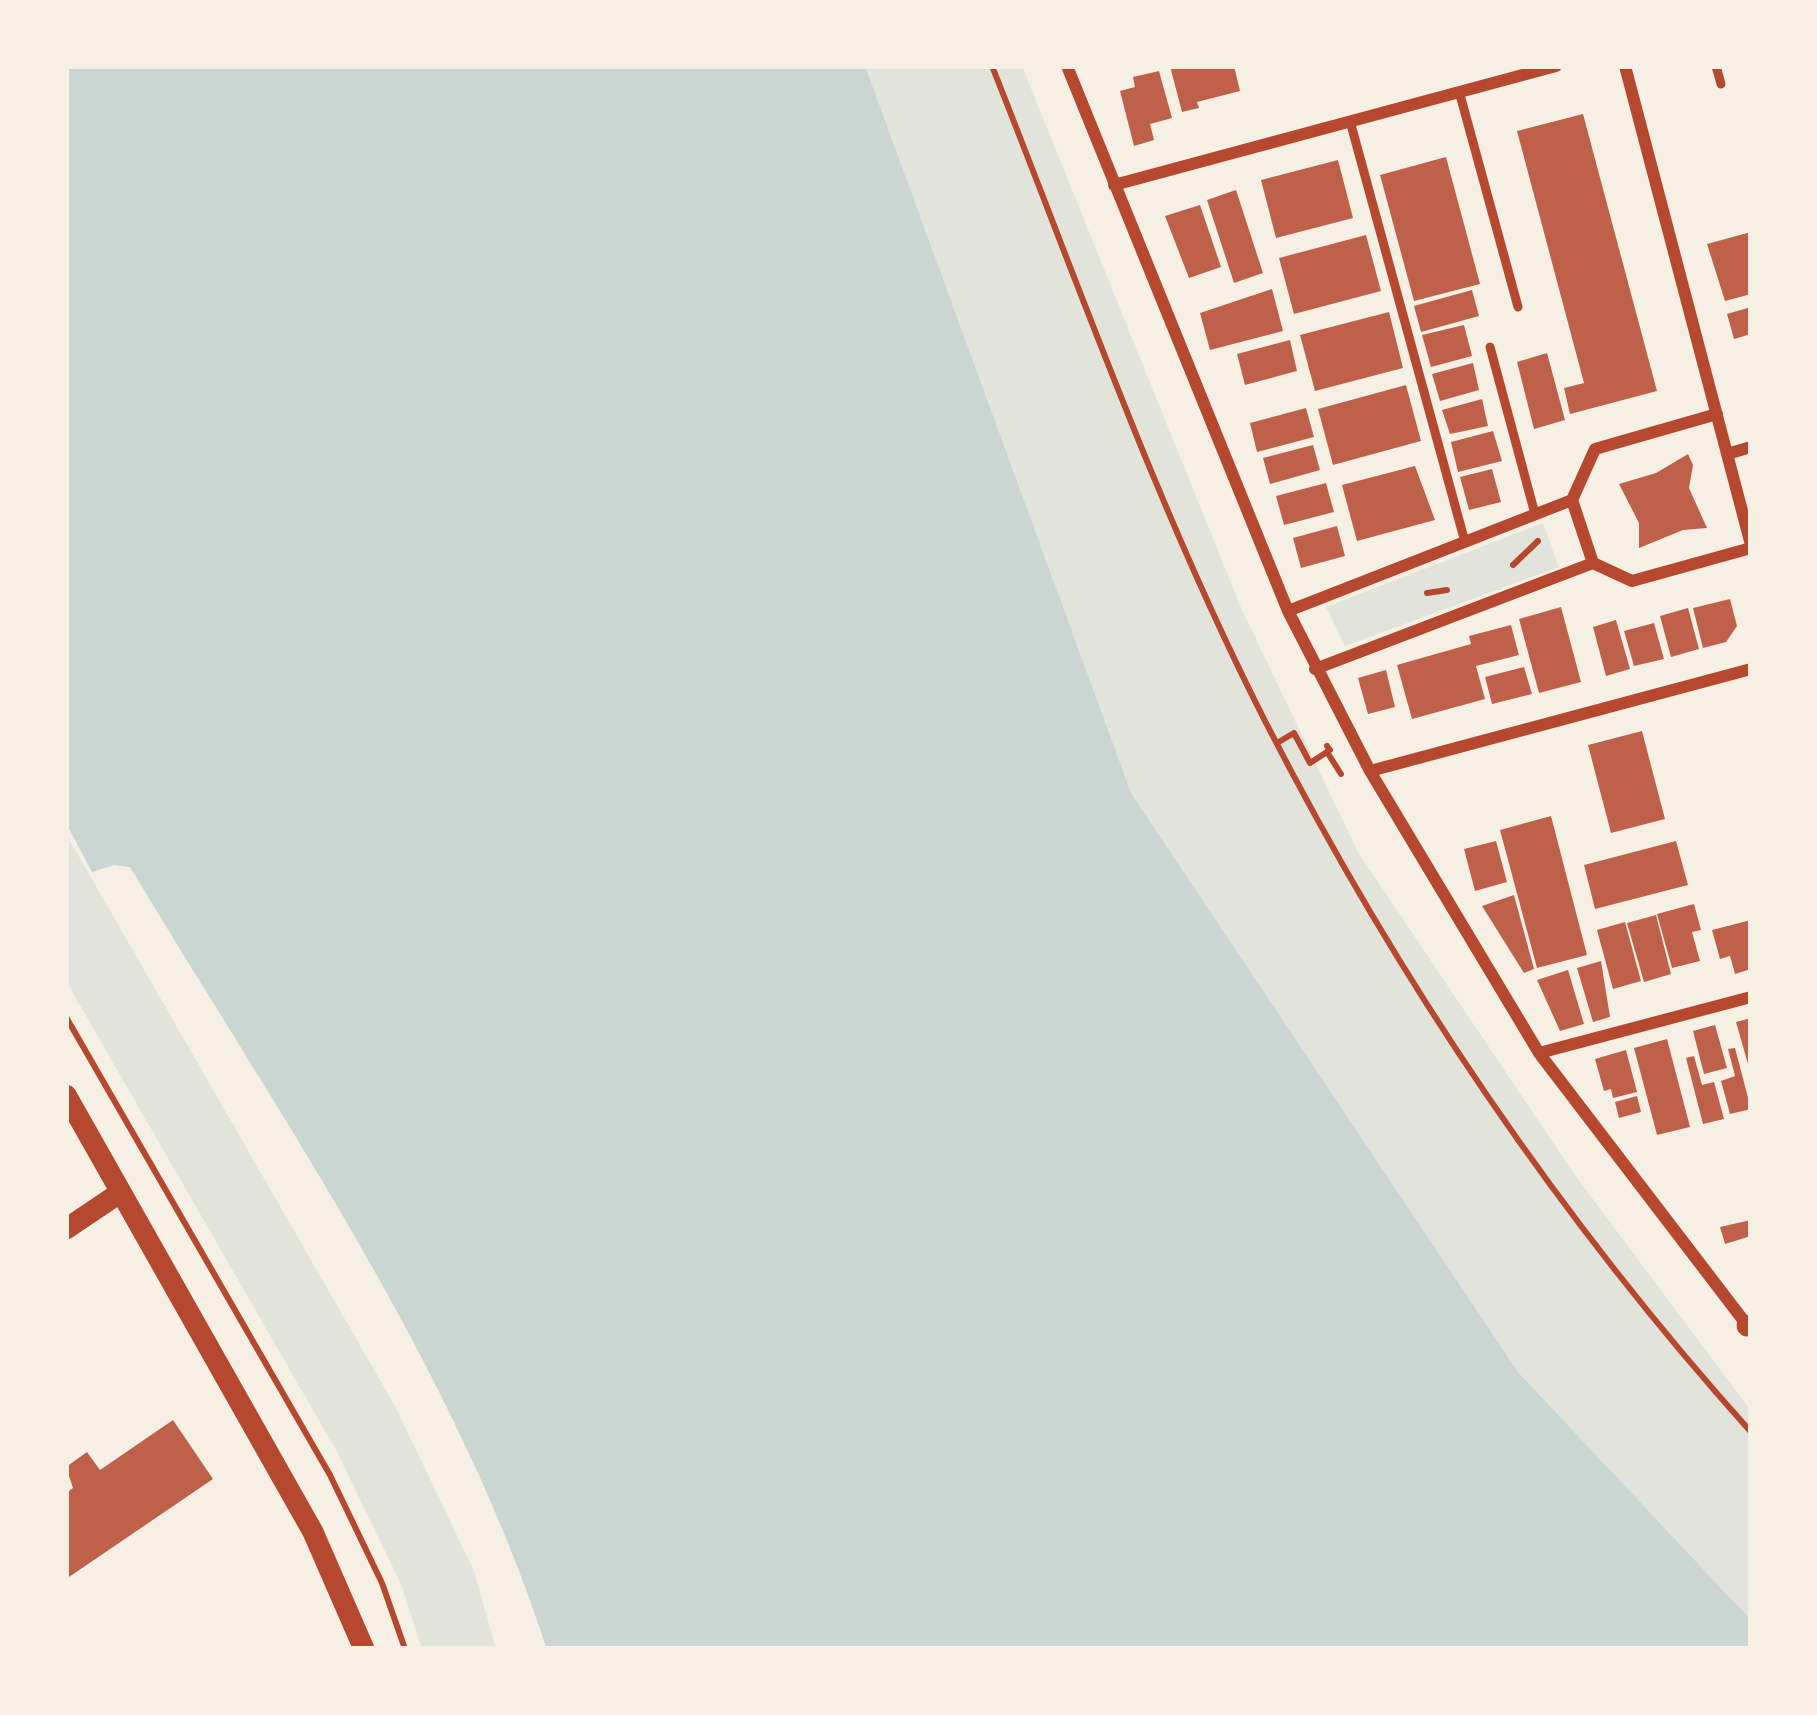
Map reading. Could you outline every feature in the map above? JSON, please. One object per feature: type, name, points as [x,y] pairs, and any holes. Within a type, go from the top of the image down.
[{"type":"street","points":[[1067,66],[1288,611],[1370,771],[1539,1053],[1750,1327]]},
{"type":"street","points":[[1114,185],[1556,66]]},
{"type":"street","points":[[1315,668],[1593,563],[1632,581],[1751,547],[1748,518],[1625,66]]},
{"type":"street","points":[[1593,563],[1572,500],[1595,449],[1717,414]]},
{"type":"street","points":[[1727,454],[1751,447]]},
{"type":"street","points":[[1288,611],[1572,500]]},
{"type":"street","points":[[1370,771],[1751,670]]},
{"type":"street","points":[[1539,1053],[1751,997]]},
{"type":"street","points":[[66,1095],[313,1532],[364,1649]]},
{"type":"street","points":[[66,1229],[121,1192]]},
{"type":"lane","points":[[1716,66],[1721,84]]},
{"type":"lane","points":[[1459,91],[1517,307]]},
{"type":"lane","points":[[1350,121],[1465,542]]},
{"type":"lane","points":[[1490,347],[1535,514]]},
{"type":"path","points":[[992,66],[1200,584],[1277,743],[1355,884],[1478,1084],[1609,1262],[1751,1432]]},
{"type":"path","points":[[1498,577],[1539,539],[1580,522]]},
{"type":"path","points":[[1412,589],[1426,593],[1466,587]]},
{"type":"path","points":[[1418,606],[1426,593]]},
{"type":"path","points":[[1277,743],[1294,733],[1310,764],[1330,750],[1320,732]]},
{"type":"path","points":[[66,1017],[330,1475],[382,1583],[405,1649]]},
{"type":"shaded area","points":[[66,66],[865,66],[1131,793],[1518,1372],[1751,1620],[1751,1649],[547,1649],[509,1545],[464,1443],[361,1247],[130,867],[114,865],[92,872],[66,823]]},
{"type":"shaded area","points":[[849,66],[1022,66],[1242,610],[1359,854],[1575,1175],[1751,1411],[1751,1620],[1518,1372],[1131,793]]},
{"type":"shaded area","points":[[1543,523],[1559,567],[1345,646],[1326,607]]},
{"type":"shaded area","points":[[66,834],[396,1408],[474,1571],[496,1649],[422,1649],[401,1584],[336,1450],[66,981]]},
{"type":"building","points":[[1170,66],[1234,66],[1240,91],[1197,102],[1199,108],[1182,112]]},
{"type":"building","points":[[1159,71],[1172,118],[1150,124],[1154,140],[1134,146],[1120,91],[1135,87],[1133,77]]},
{"type":"building","points":[[1583,114],[1657,391],[1570,414],[1564,388],[1584,383],[1517,131]]},
{"type":"building","points":[[1446,157],[1480,284],[1414,301],[1380,175]]},
{"type":"building","points":[[1338,160],[1353,218],[1276,238],[1261,180]]},
{"type":"building","points":[[1236,190],[1263,273],[1234,283],[1207,200]]},
{"type":"building","points":[[1200,205],[1221,267],[1189,278],[1165,216]]},
{"type":"building","points":[[1751,232],[1751,294],[1725,301],[1707,244]]},
{"type":"building","points":[[1366,235],[1381,291],[1294,314],[1279,258]]},
{"type":"building","points":[[1272,289],[1283,331],[1210,350],[1200,313]]},
{"type":"building","points":[[1472,290],[1479,316],[1421,332],[1414,306]]},
{"type":"building","points":[[1751,307],[1751,334],[1734,339],[1727,314]]},
{"type":"building","points":[[1389,312],[1403,368],[1315,391],[1300,335]]},
{"type":"building","points":[[1464,325],[1472,356],[1431,367],[1422,335]]},
{"type":"building","points":[[1290,340],[1297,371],[1245,385],[1237,354]]},
{"type":"building","points":[[1547,353],[1565,420],[1534,429],[1517,362]]},
{"type":"building","points":[[1473,363],[1479,390],[1440,401],[1432,374]]},
{"type":"building","points":[[1406,385],[1421,441],[1333,465],[1318,409]]},
{"type":"building","points":[[1482,399],[1488,426],[1450,434],[1442,410]]},
{"type":"building","points":[[1306,408],[1314,437],[1257,452],[1250,423]]},
{"type":"building","points":[[1493,431],[1502,461],[1458,472],[1451,442]]},
{"type":"building","points":[[1313,445],[1320,470],[1270,484],[1263,458]]},
{"type":"building","points":[[1688,454],[1693,465],[1689,488],[1707,528],[1683,530],[1639,548],[1639,523],[1619,484],[1656,473]]},
{"type":"building","points":[[1415,466],[1435,520],[1357,541],[1342,485]]},
{"type":"building","points":[[1492,469],[1501,502],[1469,510],[1460,477]]},
{"type":"building","points":[[1326,483],[1334,512],[1284,525],[1276,496]]},
{"type":"building","points":[[1337,526],[1345,556],[1301,568],[1293,538]]},
{"type":"building","points":[[1730,599],[1737,626],[1726,642],[1703,648],[1693,608]]},
{"type":"building","points":[[1561,607],[1581,682],[1539,693],[1519,619]]},
{"type":"building","points":[[1688,608],[1699,649],[1671,657],[1660,616]]},
{"type":"building","points":[[1616,620],[1630,669],[1606,676],[1593,627]]},
{"type":"building","points":[[1654,623],[1664,659],[1634,666],[1624,631]]},
{"type":"building","points":[[1511,625],[1519,655],[1476,666],[1485,699],[1412,719],[1397,665],[1471,644],[1469,636]]},
{"type":"building","points":[[1524,667],[1532,694],[1492,704],[1485,677]]},
{"type":"building","points":[[1386,670],[1395,707],[1368,714],[1358,678]]},
{"type":"building","points":[[1642,731],[1665,819],[1611,833],[1588,745]]},
{"type":"building","points":[[1551,816],[1587,955],[1537,968],[1500,830]]},
{"type":"building","points":[[1496,841],[1507,882],[1475,891],[1464,849]]},
{"type":"building","points":[[1676,841],[1688,885],[1595,909],[1584,865]]},
{"type":"building","points":[[1514,895],[1534,969],[1524,973],[1482,906]]},
{"type":"building","points":[[1694,904],[1701,930],[1692,932],[1700,961],[1672,968],[1657,914]]},
{"type":"building","points":[[1656,915],[1671,974],[1644,982],[1627,923]]},
{"type":"building","points":[[1751,920],[1751,969],[1735,974],[1730,956],[1720,959],[1712,930]]},
{"type":"building","points":[[1625,922],[1641,981],[1613,989],[1597,930]]},
{"type":"building","points":[[1601,961],[1610,1017],[1593,1022],[1577,968]]},
{"type":"building","points":[[1568,970],[1584,1024],[1560,1031],[1537,980]]},
{"type":"building","points":[[1751,1018],[1751,1071],[1750,1071],[1736,1022]]},
{"type":"building","points":[[1715,1025],[1727,1068],[1704,1074],[1693,1031]]},
{"type":"building","points":[[1667,1039],[1690,1127],[1657,1135],[1634,1048]]},
{"type":"building","points":[[1735,1048],[1751,1109],[1730,1114],[1721,1081],[1735,1076],[1728,1049]]},
{"type":"building","points":[[1626,1050],[1637,1092],[1613,1098],[1611,1089],[1604,1091],[1595,1059]]},
{"type":"building","points":[[1694,1056],[1702,1085],[1714,1082],[1724,1119],[1703,1124],[1686,1058]]},
{"type":"building","points":[[1637,1096],[1641,1112],[1619,1118],[1615,1102]]},
{"type":"building","points":[[1751,1220],[1751,1236],[1725,1244],[1720,1227]]},
{"type":"building","points":[[173,1420],[213,1479],[66,1579],[66,1493],[73,1488],[66,1467],[87,1452],[100,1470]]}]
